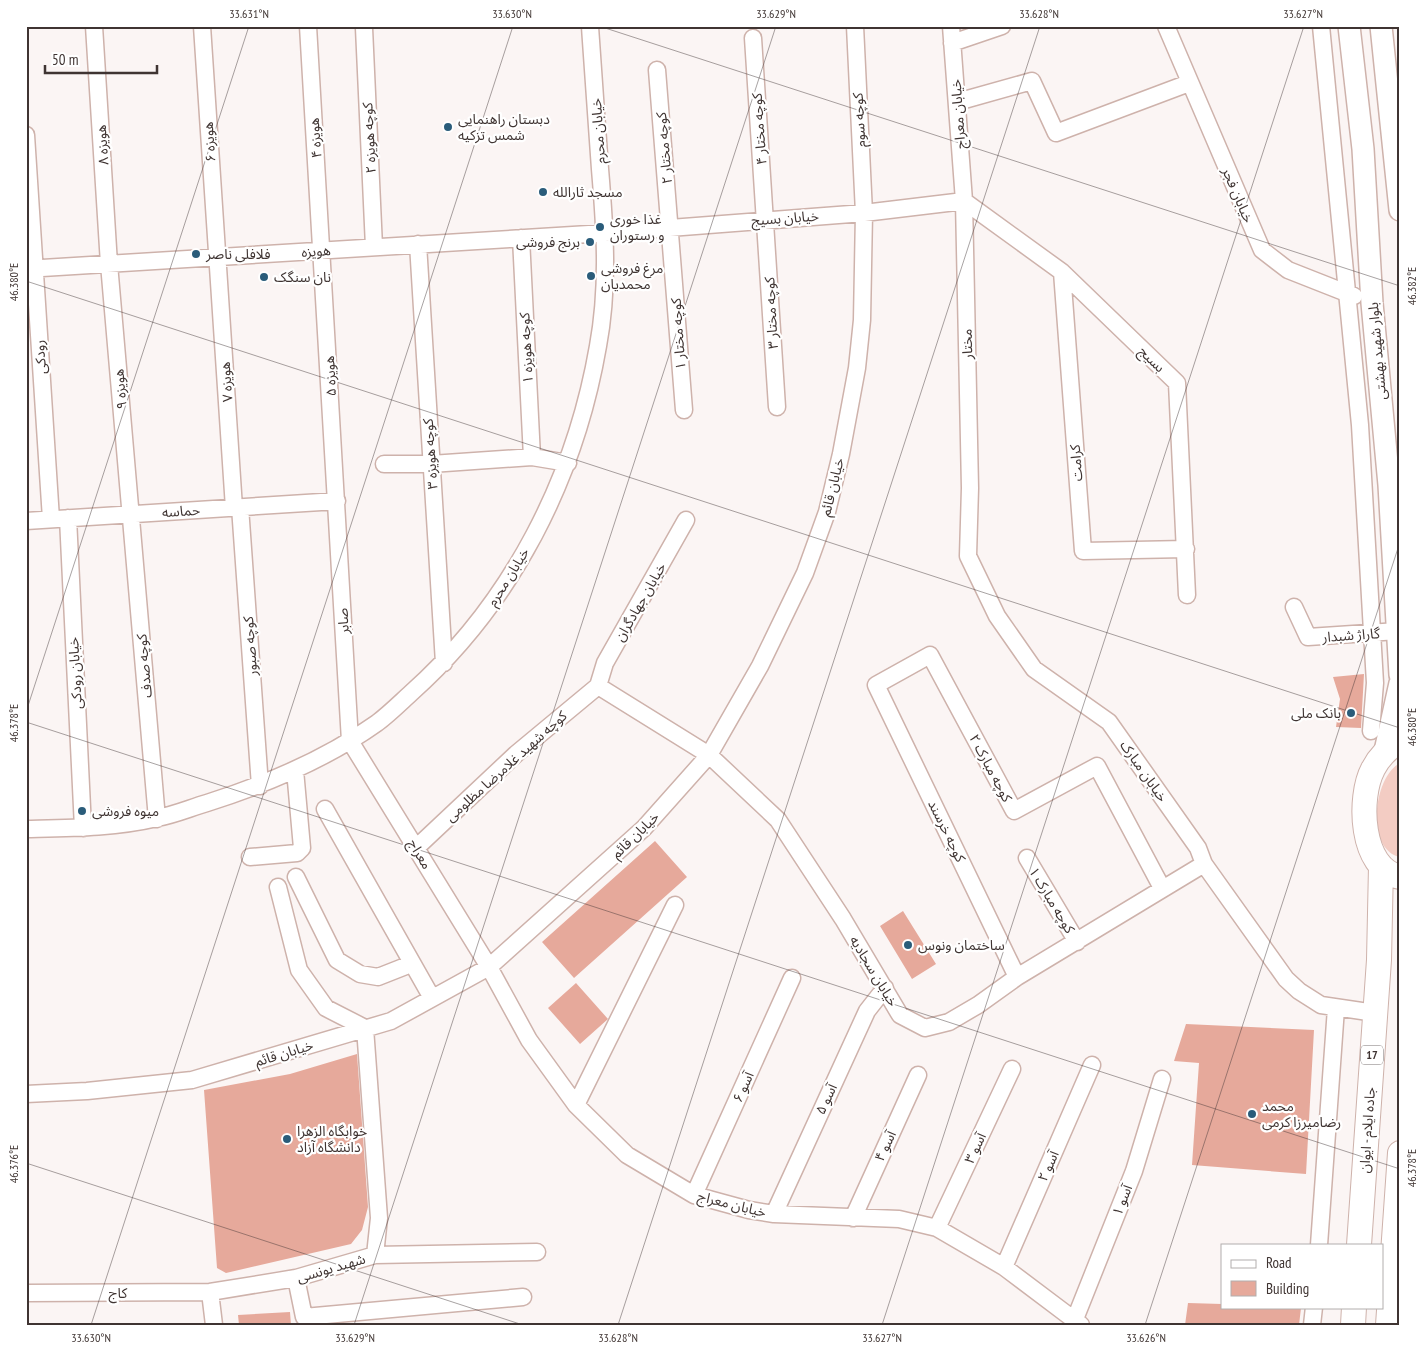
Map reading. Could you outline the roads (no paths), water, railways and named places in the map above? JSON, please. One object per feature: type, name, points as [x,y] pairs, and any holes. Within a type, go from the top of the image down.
[{"type":"highway","name":"17","points":[[1391,871],[1370,846],[1366,834],[1364,807],[1373,769],[1393,746]]},
{"type":"highway","name":"جاده ایلام - ایوان","points":[[1359,1244],[1376,1013],[1391,871]]},
{"type":"highway","points":[[1388,1325],[1400,1153]]},
{"type":"highway","points":[[1353,1325],[1354,1308]]},
{"type":"main road","name":"بلوار شهید بهشتی","points":[[1349,26],[1363,149],[1372,303],[1390,485],[1400,675]]},
{"type":"main road","points":[[1381,26],[1400,210]]},
{"type":"main road","points":[[1393,746],[1400,683]]},
{"type":"street","name":"هویزه ۸","points":[[94,26],[109,264]]},
{"type":"street","name":"هویزه ۶","points":[[202,26],[217,257]]},
{"type":"street","name":"هویزه ۴","points":[[308,26],[322,250]]},
{"type":"street","name":"خیابان محرم","points":[[26,828],[83,828],[157,819],[260,786],[295,770],[350,741],[380,720],[444,663],[497,599],[520,563],[568,463],[583,416],[599,345],[606,275],[605,233],[590,26]]},
{"type":"street","name":"کوچه سوم","points":[[854,26],[864,213]]},
{"type":"street","points":[[952,34],[1002,26]]},
{"type":"street","name":"خیابان فجر","points":[[1166,26],[1262,250],[1288,270],[1372,303]]},
{"type":"street","points":[[1321,26],[1360,425],[1375,684],[1371,731]]},
{"type":"street","name":"کوچه هویزه ۲","points":[[364,28],[374,247]]},
{"type":"street","name":"خیابان معراج","points":[[952,34],[964,201]]},
{"type":"street","name":"کوچه مختار ۴","points":[[753,38],[766,220]]},
{"type":"street","name":"کوچه مختار ۲","points":[[657,70],[671,227]]},
{"type":"street","points":[[957,102],[1032,81],[1056,133],[1189,83]]},
{"type":"street","name":"رودکی","points":[[26,135],[30,269],[51,519]]},
{"type":"street","name":"خیابان بسیج","points":[[605,233],[864,213],[964,201]]},
{"type":"street","name":"بسیج","points":[[964,201],[1062,272],[1177,383],[1187,594]]},
{"type":"street","name":"مختار","points":[[964,201],[970,488]]},
{"type":"street","name":"خیابان قائم","points":[[26,1094],[192,1080],[391,1021],[489,967],[644,828],[709,755],[764,657],[805,573],[828,512],[856,368],[862,320],[864,213]]},
{"type":"street","name":"کوچه مختار ۳","points":[[766,220],[777,407]]},
{"type":"street","name":"کوچه مختار ۱","points":[[671,227],[684,410]]},
{"type":"street","name":"هویزه","points":[[30,269],[605,233]]},
{"type":"street","name":"کوچه هویزه ۱","points":[[521,238],[532,457]]},
{"type":"street","name":"کوچه هویزه ۳","points":[[418,244],[444,663]]},
{"type":"street","name":"هویزه ۵","points":[[322,250],[336,501]]},
{"type":"street","name":"هویزه ۷","points":[[217,257],[237,507]]},
{"type":"street","name":"هویزه ۹","points":[[109,264],[131,514]]},
{"type":"street","name":"کرامت","points":[[1062,272],[1083,550],[1186,549]]},
{"type":"street","points":[[384,464],[431,464],[532,457],[568,463]]},
{"type":"street","name":"خیابان مبارک","points":[[970,488],[968,556],[997,616],[1034,669],[1109,722],[1198,848],[1204,864],[1286,980],[1321,1005],[1376,1013]]},
{"type":"street","name":"حماسه","points":[[26,521],[336,501]]},
{"type":"street","name":"صابر","points":[[336,501],[350,741]]},
{"type":"street","name":"کوچه صبور","points":[[237,507],[260,786]]},
{"type":"street","name":"کوچه صدف","points":[[131,514],[157,819]]},
{"type":"street","name":"خیابان رودکی","points":[[68,518],[83,828]]},
{"type":"street","name":"خیابان جهادگران","points":[[598,686],[605,663],[686,520]]},
{"type":"street","name":"گاراژ شبدار","points":[[1294,607],[1308,638],[1398,631]]},
{"type":"street","name":"کوچه مبارک ۲","points":[[876,685],[930,655],[1014,811],[1097,766],[1162,888]]},
{"type":"street","name":"کوچه خرسند","points":[[876,685],[1017,977]]},
{"type":"street","name":"خیابان سجادیه","points":[[598,686],[709,755],[778,820],[838,911],[900,1015],[925,1028],[948,1022],[978,1005],[1017,977],[1078,942],[1162,888],[1204,864]]},
{"type":"street","name":"کوچه شهید غلامرضا مظلومی","points":[[416,848],[516,754],[598,686]]},
{"type":"street","name":"معراج","points":[[350,741],[489,967]]},
{"type":"street","points":[[250,857],[297,853],[302,848],[295,770]]},
{"type":"street","points":[[325,809],[411,964],[432,998]]},
{"type":"street","name":"کوچه مبارک ۱","points":[[1027,858],[1078,942]]},
{"type":"street","points":[[296,877],[337,960],[360,974],[378,977],[411,964]]},
{"type":"street","points":[[278,887],[299,970],[326,1008],[365,1028]]},
{"type":"street","points":[[576,1105],[675,905]]},
{"type":"street","name":"خیابان معراج","points":[[489,967],[529,1040],[576,1105],[627,1155],[694,1195],[748,1210],[774,1214],[899,1219],[937,1228],[1004,1267],[1078,1322]]},
{"type":"street","name":"آسو ۶","points":[[694,1195],[792,978]]},
{"type":"street","name":"آسو ۵","points":[[774,1214],[867,1011],[885,988]]},
{"type":"street","points":[[1318,1244],[1336,1008]]},
{"type":"street","name":"شهید یونسی","points":[[210,1292],[296,1278],[375,1255],[379,1218],[365,1028]]},
{"type":"street","name":"آسو ۲","points":[[1004,1267],[1092,1065]]},
{"type":"street","name":"آسو ۳","points":[[937,1228],[1012,1069]]},
{"type":"street","name":"آسو ۴","points":[[852,1218],[918,1074]]},
{"type":"street","name":"آسو ۱","points":[[1078,1322],[1134,1171],[1162,1079]]},
{"type":"street","points":[[375,1255],[537,1252]]},
{"type":"street","points":[[296,1278],[304,1321],[523,1297]]},
{"type":"street","points":[[210,1292],[214,1325]]},
{"type":"street","name":"کاج","points":[[26,1294],[210,1292]]},
{"type":"street","points":[[1312,1325],[1314,1308]]},
{"type":"place","name":"دبستان راهنمایی شمس تزکیه","points":[[448,127]]},
{"type":"place","name":"مسجد ثارالله","points":[[543,192]]},
{"type":"place","name":"غذا خوری و رستوران","points":[[600,227]]},
{"type":"place","name":"برنج فروشی","points":[[590,242]]},
{"type":"place","name":"فلافلی ناصر","points":[[196,254]]},
{"type":"place","name":"مرغ فروشی محمدیان","points":[[591,276]]},
{"type":"place","name":"نان سنگک","points":[[264,277]]},
{"type":"place","name":"بانک ملی","points":[[1351,713]]},
{"type":"place","name":"میوه فروشی","points":[[82,811]]},
{"type":"place","name":"ساختمان ونوس","points":[[908,945]]},
{"type":"place","name":"محمد رضامیرزا کرمی","points":[[1252,1114]]},
{"type":"place","name":"خوابگاه الزهرا دانشگاه آزاد","points":[[287,1139]]}]
